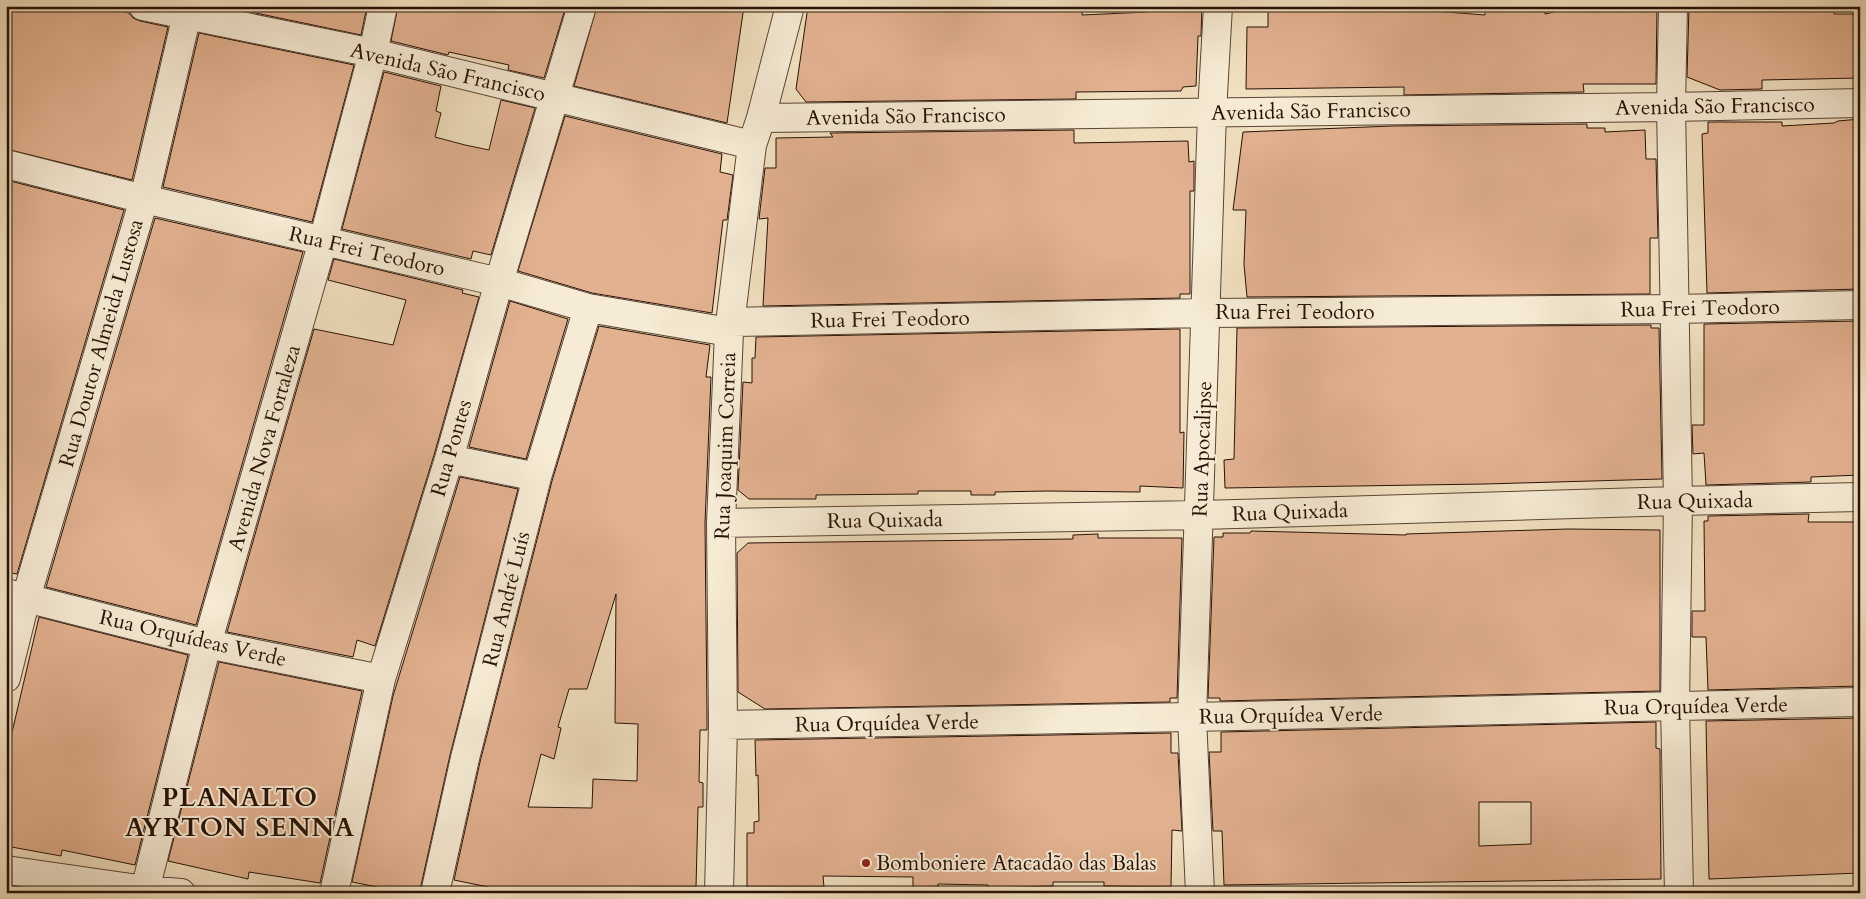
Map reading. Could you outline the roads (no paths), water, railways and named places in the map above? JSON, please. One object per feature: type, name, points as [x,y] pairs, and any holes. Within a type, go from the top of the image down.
[{"type":"street","name":"Avenida São Francisco","points":[[143,6],[188,11],[373,53],[752,145]]},
{"type":"street","name":"Avenida Nova Fortaleza","points":[[145,890],[207,644],[323,241],[373,53],[383,6]]},
{"type":"street","name":"Rua Pontes","points":[[334,893],[382,679],[449,459],[499,282],[582,6]]},
{"type":"street","name":"Rua Joaquim Correia","points":[[719,893],[723,726],[721,523],[730,327],[752,145],[761,118],[790,6]]},
{"type":"street","name":"Rua Apocalipse","points":[[1200,893],[1192,718],[1212,112],[1218,6]]},
{"type":"street","points":[[1673,6],[1671,107],[1678,501],[1675,706],[1679,893]]},
{"type":"street","name":"Rua Doutor Almeida Lustosa","points":[[6,678],[16,596],[144,198],[188,11]]},
{"type":"street","name":"Avenida São Francisco","points":[[761,118],[1860,103]]},
{"type":"street","name":"Rua Frei Teodoro","points":[[6,164],[499,282],[588,308],[730,327],[1205,313],[1675,309],[1860,305]]},
{"type":"street","name":"Rua André Luís","points":[[436,893],[465,758],[537,477],[588,308]]},
{"type":"street","points":[[449,459],[537,477]]},
{"type":"street","name":"Rua Quixada","points":[[721,523],[1200,515],[1860,497]]},
{"type":"street","name":"Rua Orquídeas Verde","points":[[16,596],[207,644],[382,679]]},
{"type":"street","name":"Rua Orquídea Verde","points":[[723,726],[1192,718],[1860,702]]},
{"type":"street","points":[[6,870],[145,890],[181,893]]},
{"type":"place","name":"Bomboniere Atacadão das Balas","points":[[866,863]]},
{"type":"district","name":"PLANALTO AYRTON SENNA","points":[[240,812]]}]
